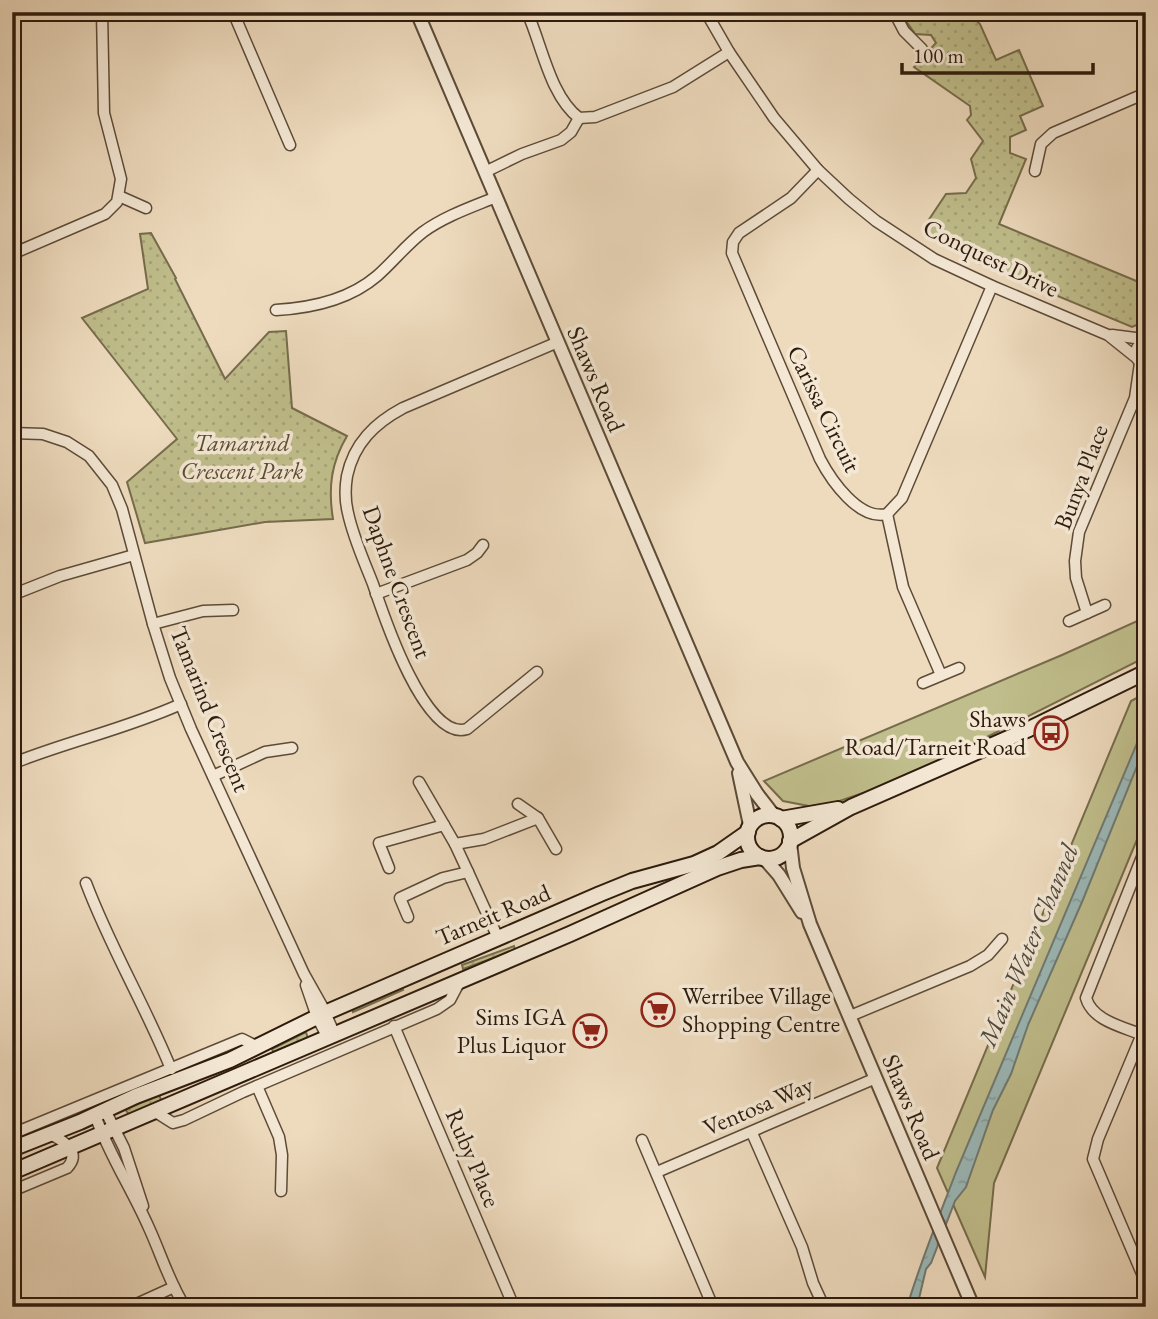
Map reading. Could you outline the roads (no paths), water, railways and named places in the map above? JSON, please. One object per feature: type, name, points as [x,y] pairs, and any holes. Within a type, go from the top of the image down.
[{"type":"main road","points":[[850,807],[761,817],[749,829],[748,844],[763,858],[771,859],[783,854],[790,842],[850,807],[1030,729],[1146,672]]},
{"type":"main road","points":[[777,817],[789,828],[790,842]]},
{"type":"main road","name":"Tarneit Road","points":[[12,1149],[258,1047],[321,1015],[562,910],[632,881],[694,864],[718,853],[749,829]]},
{"type":"main road","name":"Tarneit Road","points":[[12,1172],[536,949],[716,868],[741,860],[763,858]]},
{"type":"main road","points":[[562,910],[570,934]]},
{"type":"main road","points":[[526,926],[536,949]]},
{"type":"street","points":[[12,254],[105,214],[119,197],[121,179],[104,113],[102,12]]},
{"type":"street","points":[[233,12],[290,145]]},
{"type":"street","name":"Shaws Road","points":[[417,12],[737,762],[749,829]]},
{"type":"street","points":[[527,12],[553,81],[567,106],[579,118],[595,117],[673,87],[729,52]]},
{"type":"street","name":"Conquest Drive","points":[[706,12],[729,52],[774,118],[818,170],[849,199],[934,259],[1108,335],[1141,363]]},
{"type":"street","points":[[894,12],[904,32],[922,49]]},
{"type":"street","points":[[1035,171],[1041,144],[1053,133],[1146,93]]},
{"type":"street","points":[[485,172],[561,139],[571,132],[579,118]]},
{"type":"street","name":"Carissa Circuit","points":[[818,170],[790,198],[739,233],[733,242],[732,253],[829,476],[852,502],[872,514],[887,514]]},
{"type":"street","points":[[119,197],[146,208]]},
{"type":"street","points":[[276,310],[314,306],[352,291],[373,280],[433,225],[496,197]]},
{"type":"street","points":[[941,675],[903,587],[887,514],[902,498],[992,286]]},
{"type":"street","name":"Conquest Drive","points":[[1108,335],[1144,338]]},
{"type":"street","name":"Bunya Place","points":[[1087,613],[1076,578],[1075,561],[1079,532],[1135,398],[1141,363],[1137,348],[1144,338]]},
{"type":"street","name":"Daphne Crescent","points":[[537,672],[473,725],[459,731],[444,723],[410,678],[397,651],[353,530],[345,489],[349,468],[362,441],[384,419],[403,408],[558,342]]},
{"type":"street","name":"Bunya Place","points":[[1135,398],[1146,385]]},
{"type":"street","name":"Tamarind Crescent","points":[[12,433],[54,437],[79,449],[99,465],[118,497],[153,624],[181,704],[331,1036]]},
{"type":"street","points":[[376,594],[467,560],[483,545]]},
{"type":"street","points":[[12,596],[51,579],[134,555]]},
{"type":"street","points":[[1069,621],[1105,605]]},
{"type":"street","points":[[153,624],[203,611],[233,610]]},
{"type":"street","points":[[923,683],[959,668]]},
{"type":"street","points":[[19,761],[144,720],[181,704]]},
{"type":"street","points":[[213,776],[265,752],[292,748]]},
{"type":"street","name":"Shaws Road","points":[[737,762],[777,817]]},
{"type":"street","points":[[419,782],[455,844],[498,937]]},
{"type":"street","points":[[519,804],[538,818],[556,849]]},
{"type":"street","points":[[455,844],[484,839],[538,818]]},
{"type":"street","points":[[389,868],[379,843],[444,825]]},
{"type":"street","name":"Shaws Road","points":[[790,842],[793,869],[810,924],[973,1307]]},
{"type":"street","points":[[1146,847],[1086,998],[1088,1007],[1098,1016],[1144,1035],[1098,1139],[1093,1159],[1146,1283]]},
{"type":"street","name":"Shaws Road","points":[[763,858],[779,875],[810,924]]},
{"type":"street","points":[[408,918],[400,898],[443,878],[468,872]]},
{"type":"street","points":[[86,883],[107,937],[171,1069]]},
{"type":"street","points":[[850,1016],[970,966],[988,955],[1002,939]]},
{"type":"street","name":"Tarneit Road","points":[[154,1111],[173,1123],[177,1122],[447,1003],[460,981]]},
{"type":"street","name":"Ruby Place","points":[[394,1026],[514,1307]]},
{"type":"street","name":"Tarneit Road","points":[[16,1133],[242,1039],[258,1047]]},
{"type":"street","name":"Ventosa Way","points":[[657,1172],[876,1078]]},
{"type":"street","points":[[257,1086],[279,1137],[282,1155],[281,1191]]},
{"type":"street","points":[[100,1113],[185,1307]]},
{"type":"street","points":[[12,1116],[16,1133]]},
{"type":"street","points":[[108,1131],[132,1168],[149,1227]]},
{"type":"street","points":[[752,1133],[802,1247],[824,1307]]},
{"type":"street","points":[[12,1191],[66,1168],[73,1159],[70,1147],[50,1134]]},
{"type":"street","points":[[642,1140],[713,1307]]},
{"type":"street","points":[[130,1307],[174,1287]]},
{"type":"water","points":[[1146,722],[1146,744],[1082,902],[1028,1025],[1011,1074],[993,1110],[966,1187],[955,1201],[931,1263],[926,1269],[917,1307],[907,1307],[956,1172]]},
{"type":"place","name":"Shaws Road/Tarneit Road","points":[[1051,733]]},
{"type":"place","name":"Werribee Village Shopping Centre","points":[[658,1010]]},
{"type":"place","name":"Sims IGA Plus Liquor","points":[[590,1031]]},
{"type":"park label","name":"Tamarind Crescent Park","points":[[242,457]]},
{"type":"water label","name":"Main Water Channel","points":[[1028,945]]}]
